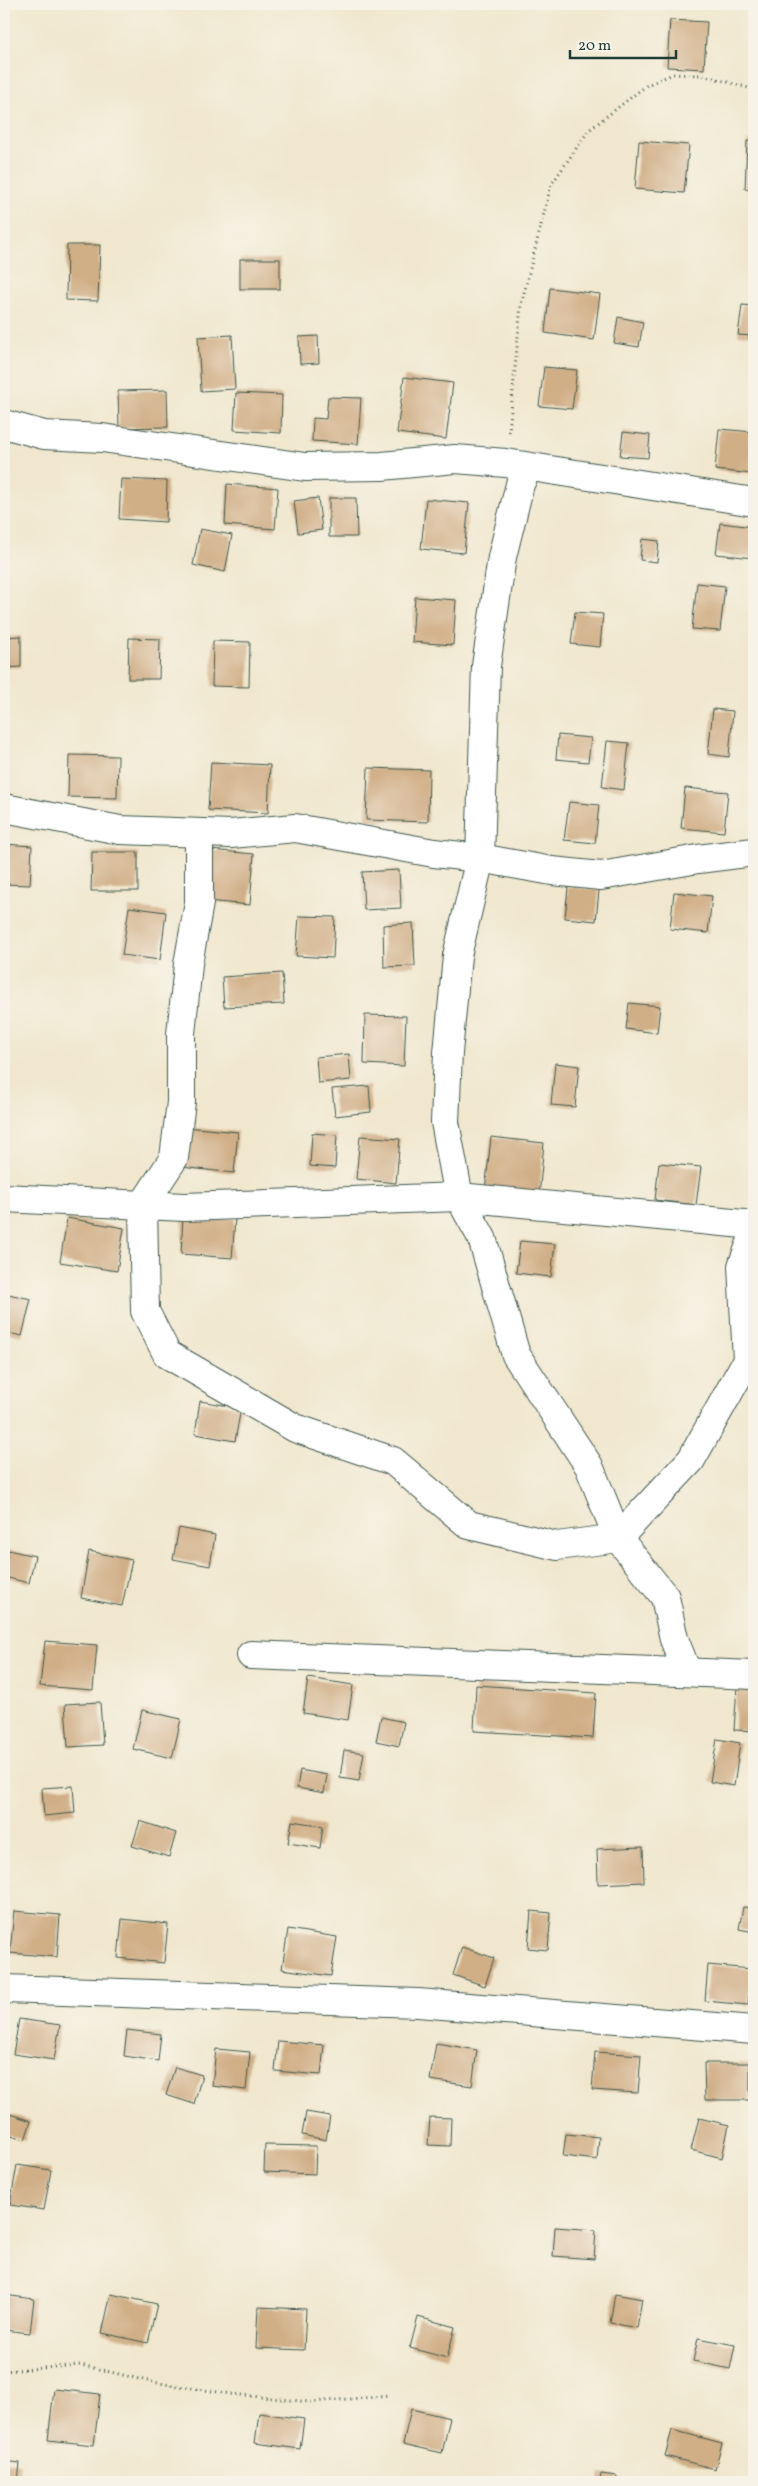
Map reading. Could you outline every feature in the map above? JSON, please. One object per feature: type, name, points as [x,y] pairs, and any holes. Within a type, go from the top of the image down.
[{"type":"street","points":[[4,424],[44,435],[102,438],[305,468],[382,466],[455,459],[517,465],[754,502]]},
{"type":"street","points":[[517,465],[520,484],[502,557],[486,666],[480,858],[457,956],[448,1053],[445,1122],[459,1197],[482,1238],[516,1355],[590,1466],[618,1538],[665,1597],[674,1639],[687,1672]]},
{"type":"street","points":[[4,808],[120,830],[231,834],[294,828],[387,846],[480,858],[552,871],[601,876],[698,859],[754,852]]},
{"type":"street","points":[[199,833],[199,903],[185,990],[181,1034],[181,1102],[174,1158],[143,1206],[145,1311],[167,1354],[295,1428],[393,1461],[469,1525],[557,1546],[618,1538],[691,1460],[747,1360],[742,1266],[754,1235]]},
{"type":"street","points":[[4,1198],[184,1207],[459,1197],[754,1225]]},
{"type":"street","points":[[251,1655],[754,1675]]},
{"type":"street","points":[[4,1990],[418,2003],[754,2030]]},
{"type":"path","points":[[517,465],[521,305],[551,186],[589,130],[647,85],[673,74],[702,75],[749,88]]},
{"type":"path","points":[[4,2371],[82,2365],[152,2382],[241,2395],[310,2402],[390,2396]]},
{"type":"building","points":[[670,20],[707,22],[704,69],[667,67]]},
{"type":"building","points":[[639,141],[689,145],[684,193],[635,189]]},
{"type":"building","points":[[747,141],[754,141],[754,190],[745,189]]},
{"type":"building","points":[[67,245],[100,245],[98,301],[66,300]]},
{"type":"building","points":[[240,259],[280,259],[280,289],[240,289]]},
{"type":"building","points":[[550,288],[600,294],[594,340],[545,333]]},
{"type":"building","points":[[742,305],[754,306],[754,336],[738,335]]},
{"type":"building","points":[[618,317],[643,322],[639,347],[614,343]]},
{"type":"building","points":[[232,335],[235,389],[201,391],[198,337]]},
{"type":"building","points":[[318,336],[319,363],[300,364],[299,337]]},
{"type":"building","points":[[544,367],[577,370],[572,409],[539,406]]},
{"type":"building","points":[[404,377],[453,383],[446,439],[397,433]]},
{"type":"building","points":[[167,390],[168,427],[119,428],[118,391]]},
{"type":"building","points":[[236,393],[282,395],[281,433],[234,430]]},
{"type":"building","points":[[328,397],[361,398],[358,444],[312,441],[313,418],[326,419]]},
{"type":"building","points":[[719,429],[754,432],[753,474],[715,470]]},
{"type":"building","points":[[623,432],[650,435],[648,458],[620,456]]},
{"type":"building","points":[[121,479],[167,481],[166,522],[119,519]]},
{"type":"building","points":[[227,484],[278,488],[275,529],[225,525]]},
{"type":"building","points":[[318,498],[322,530],[298,533],[294,501]]},
{"type":"building","points":[[329,498],[356,498],[357,537],[329,537]]},
{"type":"building","points":[[426,499],[469,503],[464,553],[421,549]]},
{"type":"building","points":[[720,523],[754,527],[754,558],[716,554]]},
{"type":"building","points":[[200,529],[232,535],[225,572],[193,565]]},
{"type":"building","points":[[642,539],[659,541],[657,562],[640,560]]},
{"type":"building","points":[[697,583],[725,586],[720,631],[692,629]]},
{"type":"building","points":[[415,597],[456,600],[453,645],[412,642]]},
{"type":"building","points":[[575,612],[603,614],[600,647],[571,644]]},
{"type":"building","points":[[21,636],[21,667],[4,668],[4,637]]},
{"type":"building","points":[[129,638],[160,639],[159,679],[128,679]]},
{"type":"building","points":[[213,641],[250,642],[249,687],[212,686]]},
{"type":"building","points":[[713,709],[733,711],[729,757],[708,754]]},
{"type":"building","points":[[558,735],[591,738],[588,762],[556,759]]},
{"type":"building","points":[[607,741],[629,743],[624,790],[602,787]]},
{"type":"building","points":[[69,755],[118,756],[117,798],[68,797]]},
{"type":"building","points":[[211,762],[270,765],[268,813],[208,810]]},
{"type":"building","points":[[368,768],[429,770],[428,822],[366,820]]},
{"type":"building","points":[[685,788],[728,792],[724,832],[681,828]]},
{"type":"building","points":[[569,802],[599,805],[595,843],[564,840]]},
{"type":"building","points":[[4,844],[32,846],[30,885],[4,884]]},
{"type":"building","points":[[211,850],[254,854],[250,905],[206,901]]},
{"type":"building","points":[[92,852],[138,852],[138,891],[91,891]]},
{"type":"building","points":[[399,870],[401,908],[364,910],[362,872]]},
{"type":"building","points":[[568,887],[599,890],[596,921],[565,918]]},
{"type":"building","points":[[674,892],[712,896],[708,933],[670,929]]},
{"type":"building","points":[[129,907],[166,912],[160,960],[122,955]]},
{"type":"building","points":[[299,916],[335,917],[333,958],[296,956]]},
{"type":"building","points":[[413,923],[415,966],[384,967],[383,925]]},
{"type":"building","points":[[282,973],[284,1004],[224,1007],[222,977]]},
{"type":"building","points":[[629,1003],[660,1006],[657,1033],[626,1029]]},
{"type":"building","points":[[365,1015],[406,1016],[404,1066],[364,1064]]},
{"type":"building","points":[[349,1054],[351,1080],[318,1083],[316,1057]]},
{"type":"building","points":[[555,1063],[579,1066],[575,1107],[551,1105]]},
{"type":"building","points":[[369,1086],[371,1112],[335,1116],[332,1089]]},
{"type":"building","points":[[186,1127],[238,1132],[234,1173],[181,1167]]},
{"type":"building","points":[[312,1133],[337,1135],[335,1168],[310,1166]]},
{"type":"building","points":[[360,1136],[400,1139],[396,1183],[356,1179]]},
{"type":"building","points":[[491,1137],[544,1143],[539,1197],[485,1191]]},
{"type":"building","points":[[659,1163],[701,1167],[696,1205],[655,1200]]},
{"type":"building","points":[[183,1216],[235,1219],[232,1258],[181,1254]]},
{"type":"building","points":[[67,1218],[124,1228],[117,1271],[60,1262]]},
{"type":"building","points":[[520,1241],[555,1244],[551,1277],[516,1273]]},
{"type":"building","points":[[4,1293],[31,1299],[22,1336],[4,1332]]},
{"type":"building","points":[[200,1401],[241,1408],[235,1441],[195,1434]]},
{"type":"building","points":[[179,1528],[215,1535],[210,1566],[173,1559]]},
{"type":"building","points":[[8,1550],[35,1556],[29,1583],[4,1577]]},
{"type":"building","points":[[89,1551],[132,1560],[122,1606],[81,1598]]},
{"type":"building","points":[[45,1641],[97,1645],[93,1690],[40,1686]]},
{"type":"building","points":[[308,1678],[353,1685],[348,1720],[303,1713]]},
{"type":"building","points":[[476,1685],[596,1693],[593,1738],[474,1731]]},
{"type":"building","points":[[737,1686],[754,1687],[754,1731],[734,1730]]},
{"type":"building","points":[[100,1702],[103,1745],[68,1747],[65,1704]]},
{"type":"building","points":[[142,1710],[181,1719],[172,1758],[133,1749]]},
{"type":"building","points":[[381,1717],[404,1722],[399,1746],[376,1741]]},
{"type":"building","points":[[717,1739],[740,1743],[734,1786],[710,1782]]},
{"type":"building","points":[[344,1750],[364,1753],[359,1781],[340,1778]]},
{"type":"building","points":[[300,1770],[327,1775],[324,1793],[297,1788]]},
{"type":"building","points":[[73,1786],[75,1813],[44,1816],[42,1788]]},
{"type":"building","points":[[140,1821],[176,1833],[169,1857],[132,1846]]},
{"type":"building","points":[[292,1821],[323,1826],[320,1848],[288,1843]]},
{"type":"building","points":[[643,1847],[644,1882],[598,1884],[597,1849]]},
{"type":"building","points":[[743,1907],[754,1908],[754,1932],[739,1929]]},
{"type":"building","points":[[14,1911],[60,1915],[57,1957],[10,1953]]},
{"type":"building","points":[[531,1911],[551,1913],[548,1950],[528,1948]]},
{"type":"building","points":[[122,1919],[168,1924],[164,1963],[118,1958]]},
{"type":"building","points":[[288,1929],[337,1937],[331,1976],[282,1969]]},
{"type":"building","points":[[462,1947],[494,1958],[485,1986],[453,1975]]},
{"type":"building","points":[[708,1965],[751,1969],[748,2005],[705,2001]]},
{"type":"building","points":[[19,2019],[60,2025],[54,2060],[13,2054]]},
{"type":"building","points":[[127,2030],[161,2034],[158,2061],[124,2056]]},
{"type":"building","points":[[278,2041],[324,2045],[321,2075],[275,2071]]},
{"type":"building","points":[[436,2043],[477,2050],[472,2086],[430,2080]]},
{"type":"building","points":[[216,2049],[250,2052],[246,2090],[212,2086]]},
{"type":"building","points":[[595,2052],[641,2055],[638,2093],[592,2090]]},
{"type":"building","points":[[704,2063],[750,2063],[750,2100],[705,2100]]},
{"type":"building","points":[[175,2067],[202,2075],[194,2104],[166,2095]]},
{"type":"building","points":[[4,2112],[31,2121],[25,2140],[4,2134]]},
{"type":"building","points":[[306,2112],[330,2116],[326,2140],[302,2135]]},
{"type":"building","points":[[430,2117],[451,2118],[450,2146],[428,2145]]},
{"type":"building","points":[[699,2118],[729,2125],[722,2158],[691,2150]]},
{"type":"building","points":[[566,2134],[599,2137],[597,2160],[563,2156]]},
{"type":"building","points":[[265,2145],[316,2146],[315,2174],[264,2172]]},
{"type":"building","points":[[17,2165],[51,2170],[44,2210],[10,2205]]},
{"type":"building","points":[[555,2227],[596,2230],[594,2259],[553,2256]]},
{"type":"building","points":[[111,2294],[157,2304],[148,2343],[102,2333]]},
{"type":"building","points":[[615,2294],[642,2299],[637,2328],[610,2323]]},
{"type":"building","points":[[4,2295],[34,2299],[30,2333],[4,2330]]},
{"type":"building","points":[[258,2307],[306,2309],[304,2350],[256,2348]]},
{"type":"building","points":[[418,2317],[455,2327],[447,2358],[410,2348]]},
{"type":"building","points":[[698,2338],[735,2345],[730,2369],[693,2361]]},
{"type":"building","points":[[54,2389],[100,2394],[94,2445],[48,2440]]},
{"type":"building","points":[[411,2409],[450,2418],[442,2453],[403,2444]]},
{"type":"building","points":[[259,2413],[304,2419],[300,2449],[255,2443]]},
{"type":"building","points":[[672,2430],[722,2443],[715,2469],[665,2456]]},
{"type":"building","points":[[4,2461],[20,2463],[18,2482],[4,2482]]},
{"type":"building","points":[[601,2474],[617,2476],[616,2482],[600,2482]]}]
